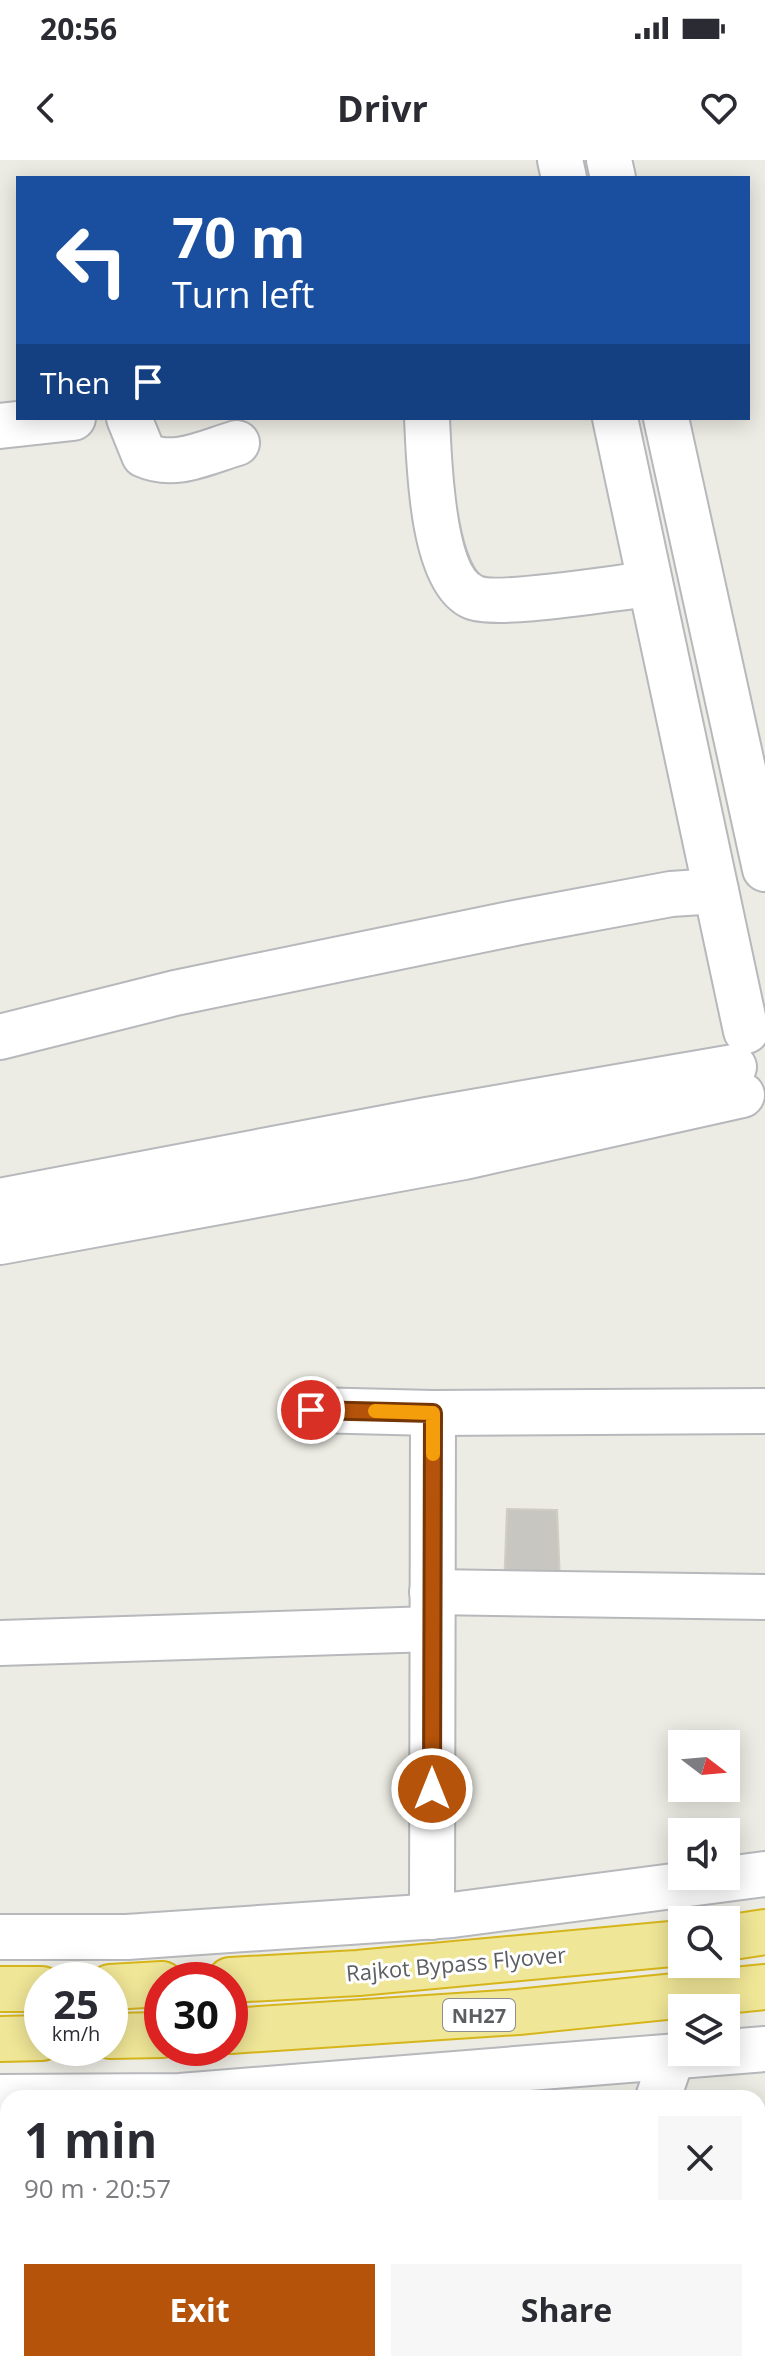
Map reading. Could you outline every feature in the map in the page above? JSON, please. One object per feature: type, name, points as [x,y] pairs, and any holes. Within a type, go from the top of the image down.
[{"type":"highway","points":[[740,1936],[765,1932]]},
{"type":"highway","name":"Rajkot Bypass Flyover","points":[[248,1979],[358,1973],[668,1944]]},
{"type":"highway","name":"NH27","points":[[248,2030],[518,2012],[765,1987]]},
{"type":"highway","points":[[0,1989],[24,1989]]},
{"type":"highway","points":[[0,2039],[24,2038]]},
{"type":"street","points":[[0,426],[55,420]]},
{"type":"street","points":[[130,420],[144,455],[159,462],[177,461],[237,443]]},
{"type":"street","points":[[427,420],[432,507],[448,565],[461,589],[474,598],[500,601],[650,584]]},
{"type":"street","points":[[615,420],[751,1065]]},
{"type":"street","points":[[666,420],[765,869]]},
{"type":"street","points":[[0,1037],[175,993],[520,922],[671,894],[716,891]]},
{"type":"street","points":[[0,1201],[426,1120],[751,1065]]},
{"type":"street","points":[[0,1242],[464,1157],[751,1065]]},
{"type":"street","points":[[311,1410],[433,1413],[765,1411]]},
{"type":"street","points":[[432,1917],[433,1413]]},
{"type":"street","points":[[0,1643],[432,1610],[765,1597]]},
{"type":"street","points":[[0,1937],[127,1937],[432,1917],[765,1874]]},
{"type":"street","points":[[740,2051],[765,2049]]},
{"type":"street","points":[[256,2090],[668,2057]]},
{"type":"street","points":[[661,2090],[669,2066]]},
{"type":"building","points":[[507,1509],[557,1510],[560,1581],[504,1588]]},
{"type":"slow traffic","points":[[375,1411],[433,1413],[433,1454]]},
{"type":"route","points":[[311,1410],[433,1413],[432,1789]]}]
